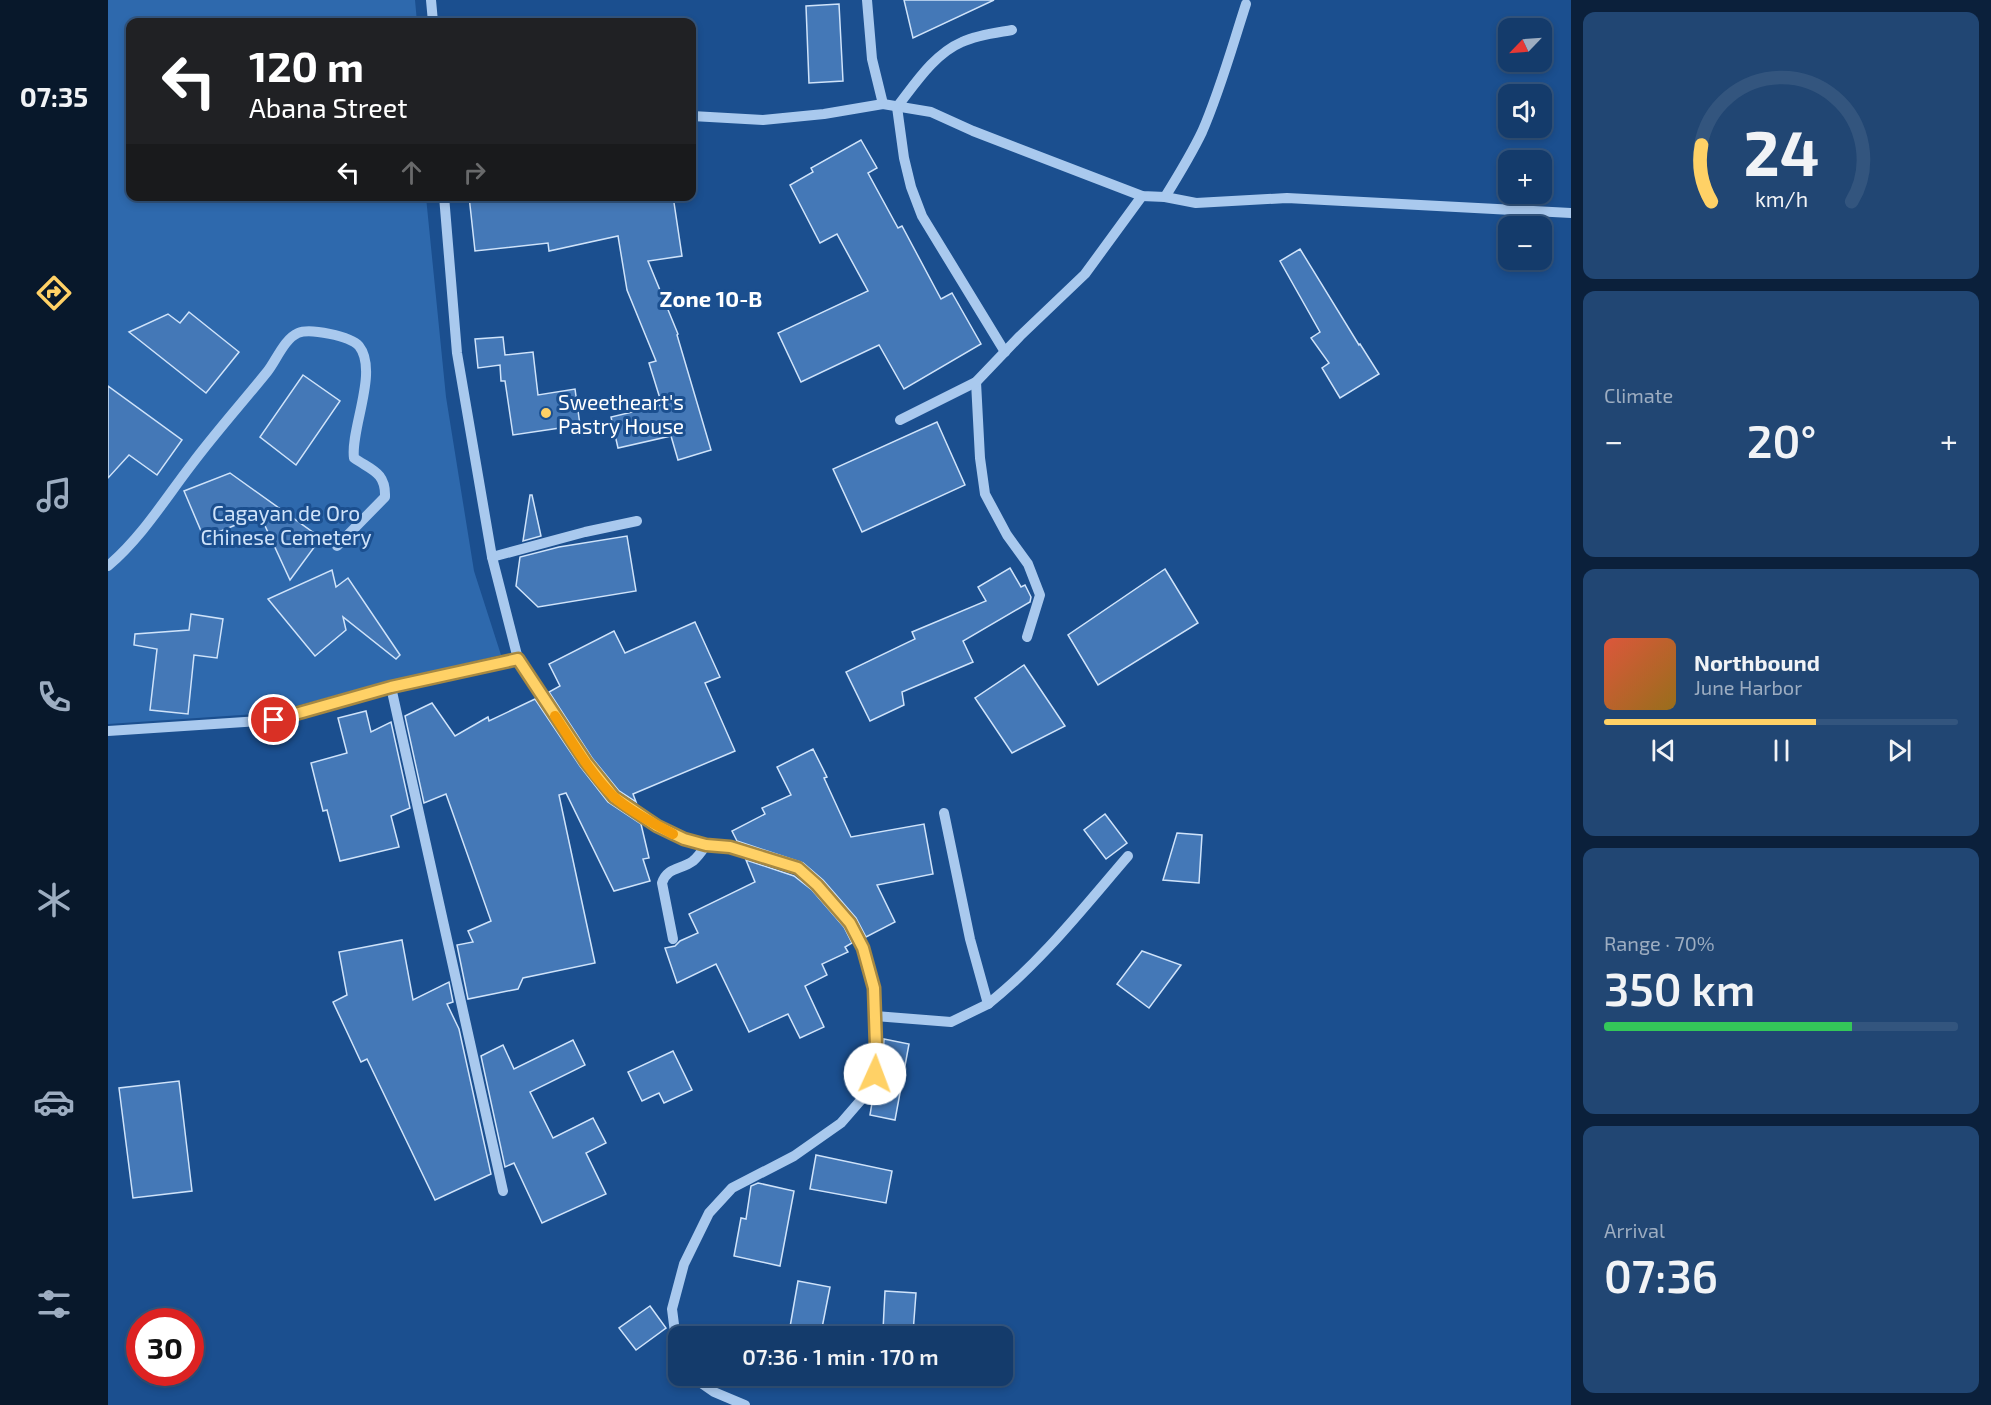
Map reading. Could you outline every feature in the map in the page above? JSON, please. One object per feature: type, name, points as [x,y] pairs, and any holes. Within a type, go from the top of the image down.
[{"type":"street","points":[[431,0],[433,18]]},
{"type":"street","points":[[867,0],[872,59],[883,104]]},
{"type":"street","points":[[1165,197],[1187,162],[1202,130],[1222,80],[1246,4]]},
{"type":"street","points":[[1005,352],[922,216],[911,188],[904,158],[897,107],[940,56],[961,42],[1012,30]]},
{"type":"street","points":[[696,116],[763,120],[824,114],[883,104],[931,112],[973,131],[1142,196],[1165,197],[1196,203],[1287,198],[1571,213]]},
{"type":"street","points":[[900,420],[976,382],[1084,274],[1142,196]]},
{"type":"street","points":[[444,201],[457,353],[492,557],[518,659],[586,762],[614,797],[657,826],[684,839],[706,845],[730,847],[798,868],[817,885],[850,923],[863,948],[874,988],[875,1074],[867,1093],[841,1123],[794,1156],[732,1188],[709,1213],[684,1264],[672,1309],[674,1326]]},
{"type":"street","points":[[108,566],[141,533],[193,462],[298,333],[313,332],[343,337],[359,346],[365,361],[363,402],[353,447],[354,458],[377,472],[385,487],[385,496],[337,546]]},
{"type":"street","points":[[976,382],[980,458],[985,494],[1007,535],[1028,564],[1040,595],[1027,637]]},
{"type":"street","points":[[492,557],[585,532],[637,521]]},
{"type":"street","points":[[108,731],[274,720],[391,687],[518,659]]},
{"type":"street","points":[[391,687],[504,1191]]},
{"type":"street","points":[[944,813],[970,939],[988,1004]]},
{"type":"street","points":[[672,939],[662,888],[664,876],[670,870],[693,861],[706,845]]},
{"type":"street","points":[[875,1016],[951,1022],[988,1004],[1015,983],[1041,956],[1128,856]]},
{"type":"street","points":[[705,1386],[745,1405]]},
{"type":"green space","name":"Cagayan de Oro Chinese Cemetery","points":[[108,0],[415,0],[417,18],[126,18],[126,201],[426,201],[446,397],[474,571],[501,655],[374,685],[270,713],[108,724]]},
{"type":"building","points":[[904,0],[994,0],[913,38]]},
{"type":"building","points":[[839,4],[843,81],[809,83],[806,6]]},
{"type":"building","points":[[861,140],[877,168],[868,173],[898,228],[902,226],[941,299],[952,293],[981,344],[904,389],[879,345],[801,382],[778,333],[868,291],[837,234],[820,243],[790,185],[813,172],[811,168]]},
{"type":"building","points":[[470,201],[674,201],[682,256],[648,261],[678,334],[711,450],[678,460],[671,436],[618,448],[611,417],[662,405],[649,363],[656,361],[627,290],[618,236],[549,251],[548,243],[475,251]]},
{"type":"building","points":[[1300,249],[1379,374],[1340,398],[1322,368],[1329,363],[1311,338],[1320,332],[1280,261]]},
{"type":"building","points":[[189,312],[239,352],[206,393],[129,332],[168,314],[180,323]]},
{"type":"building","points":[[503,337],[505,355],[533,352],[538,395],[575,389],[580,425],[513,435],[505,381],[501,381],[500,365],[478,368],[475,339]]},
{"type":"building","points":[[303,375],[340,401],[296,465],[260,437]]},
{"type":"building","points":[[108,386],[182,440],[157,475],[129,455],[108,478]]},
{"type":"building","points":[[937,422],[965,485],[862,532],[833,469]]},
{"type":"building","points":[[230,473],[321,538],[290,580],[260,515],[204,538],[184,491]]},
{"type":"building","points":[[530,495],[532,495],[541,536],[523,541]]},
{"type":"building","points":[[627,536],[636,591],[538,607],[516,586],[520,557],[559,547]]},
{"type":"building","points":[[1010,568],[1021,587],[1025,585],[1031,597],[1030,602],[963,641],[973,662],[902,692],[904,705],[870,721],[846,672],[915,639],[912,632],[986,601],[978,587]]},
{"type":"building","points":[[1165,569],[1198,623],[1098,685],[1068,635]]},
{"type":"building","points":[[332,570],[336,587],[348,578],[400,655],[396,659],[343,617],[346,630],[315,656],[268,599]]},
{"type":"building","points":[[191,614],[223,619],[217,658],[194,655],[188,714],[150,710],[157,649],[134,645],[135,634],[189,630]]},
{"type":"building","points":[[695,622],[720,677],[705,683],[735,751],[633,794],[636,802],[619,791],[592,758],[549,692],[560,686],[549,664],[614,631],[625,653]]},
{"type":"building","points":[[1024,665],[1065,726],[1012,753],[975,698]]},
{"type":"building","points":[[535,699],[580,766],[608,802],[641,824],[649,858],[643,859],[650,881],[614,891],[566,793],[559,795],[595,963],[523,978],[518,989],[468,999],[457,945],[473,942],[468,931],[491,921],[446,794],[424,803],[405,716],[432,703],[455,736],[488,717],[489,721]]},
{"type":"building","points":[[366,711],[371,732],[391,722],[410,808],[391,816],[399,847],[340,861],[327,810],[323,811],[311,763],[347,753],[338,718]]},
{"type":"building","points":[[813,749],[851,837],[924,824],[933,874],[877,885],[895,922],[866,937],[856,918],[823,880],[803,863],[737,841],[732,831],[765,814],[762,808],[791,795],[777,767]]},
{"type":"building","points":[[1105,814],[1127,843],[1106,859],[1084,830]]},
{"type":"building","points":[[1177,833],[1202,835],[1199,883],[1163,880]]},
{"type":"building","points":[[746,860],[794,876],[812,890],[844,927],[852,943],[845,947],[848,952],[822,964],[827,975],[805,986],[824,1027],[800,1038],[788,1014],[749,1032],[716,964],[677,983],[665,948],[675,946],[680,941],[698,933],[689,914],[755,882]]},
{"type":"building","points":[[402,940],[413,1000],[449,982],[453,1002],[447,1004],[459,1029],[491,1174],[435,1200],[367,1059],[361,1062],[333,1002],[347,995],[339,952]]},
{"type":"building","points":[[1142,951],[1181,965],[1149,1008],[1117,984]]},
{"type":"building","points":[[884,1039],[909,1044],[895,1120],[870,1115],[873,1097],[882,1075]]},
{"type":"building","points":[[573,1040],[585,1065],[530,1092],[553,1138],[593,1118],[606,1143],[586,1153],[606,1194],[542,1223],[514,1163],[505,1167],[481,1056],[503,1045],[514,1069]]},
{"type":"building","points":[[673,1051],[692,1090],[664,1103],[659,1093],[642,1101],[628,1072]]},
{"type":"building","points":[[179,1081],[192,1191],[133,1198],[119,1088]]},
{"type":"building","points":[[816,1155],[892,1171],[886,1203],[810,1189]]},
{"type":"building","points":[[758,1183],[794,1191],[780,1266],[734,1256],[741,1218],[746,1219],[751,1186]]},
{"type":"building","points":[[798,1281],[830,1287],[822,1326],[790,1326]]},
{"type":"building","points":[[885,1291],[916,1293],[914,1326],[883,1326]]},
{"type":"building","points":[[650,1306],[666,1328],[636,1350],[619,1328]]},
{"type":"slow traffic","points":[[555,716],[586,762],[614,797],[673,834]]},
{"type":"place","name":"Sweetheart's Pastry House","points":[[546,413]]},
{"type":"district","name":"Zone 10-B","points":[[711,298]]},
{"type":"route","points":[[274,720],[391,687],[518,659],[586,762],[614,797],[657,826],[684,839],[706,845],[730,847],[798,868],[817,885],[850,923],[863,948],[874,988],[875,1074]]}]
